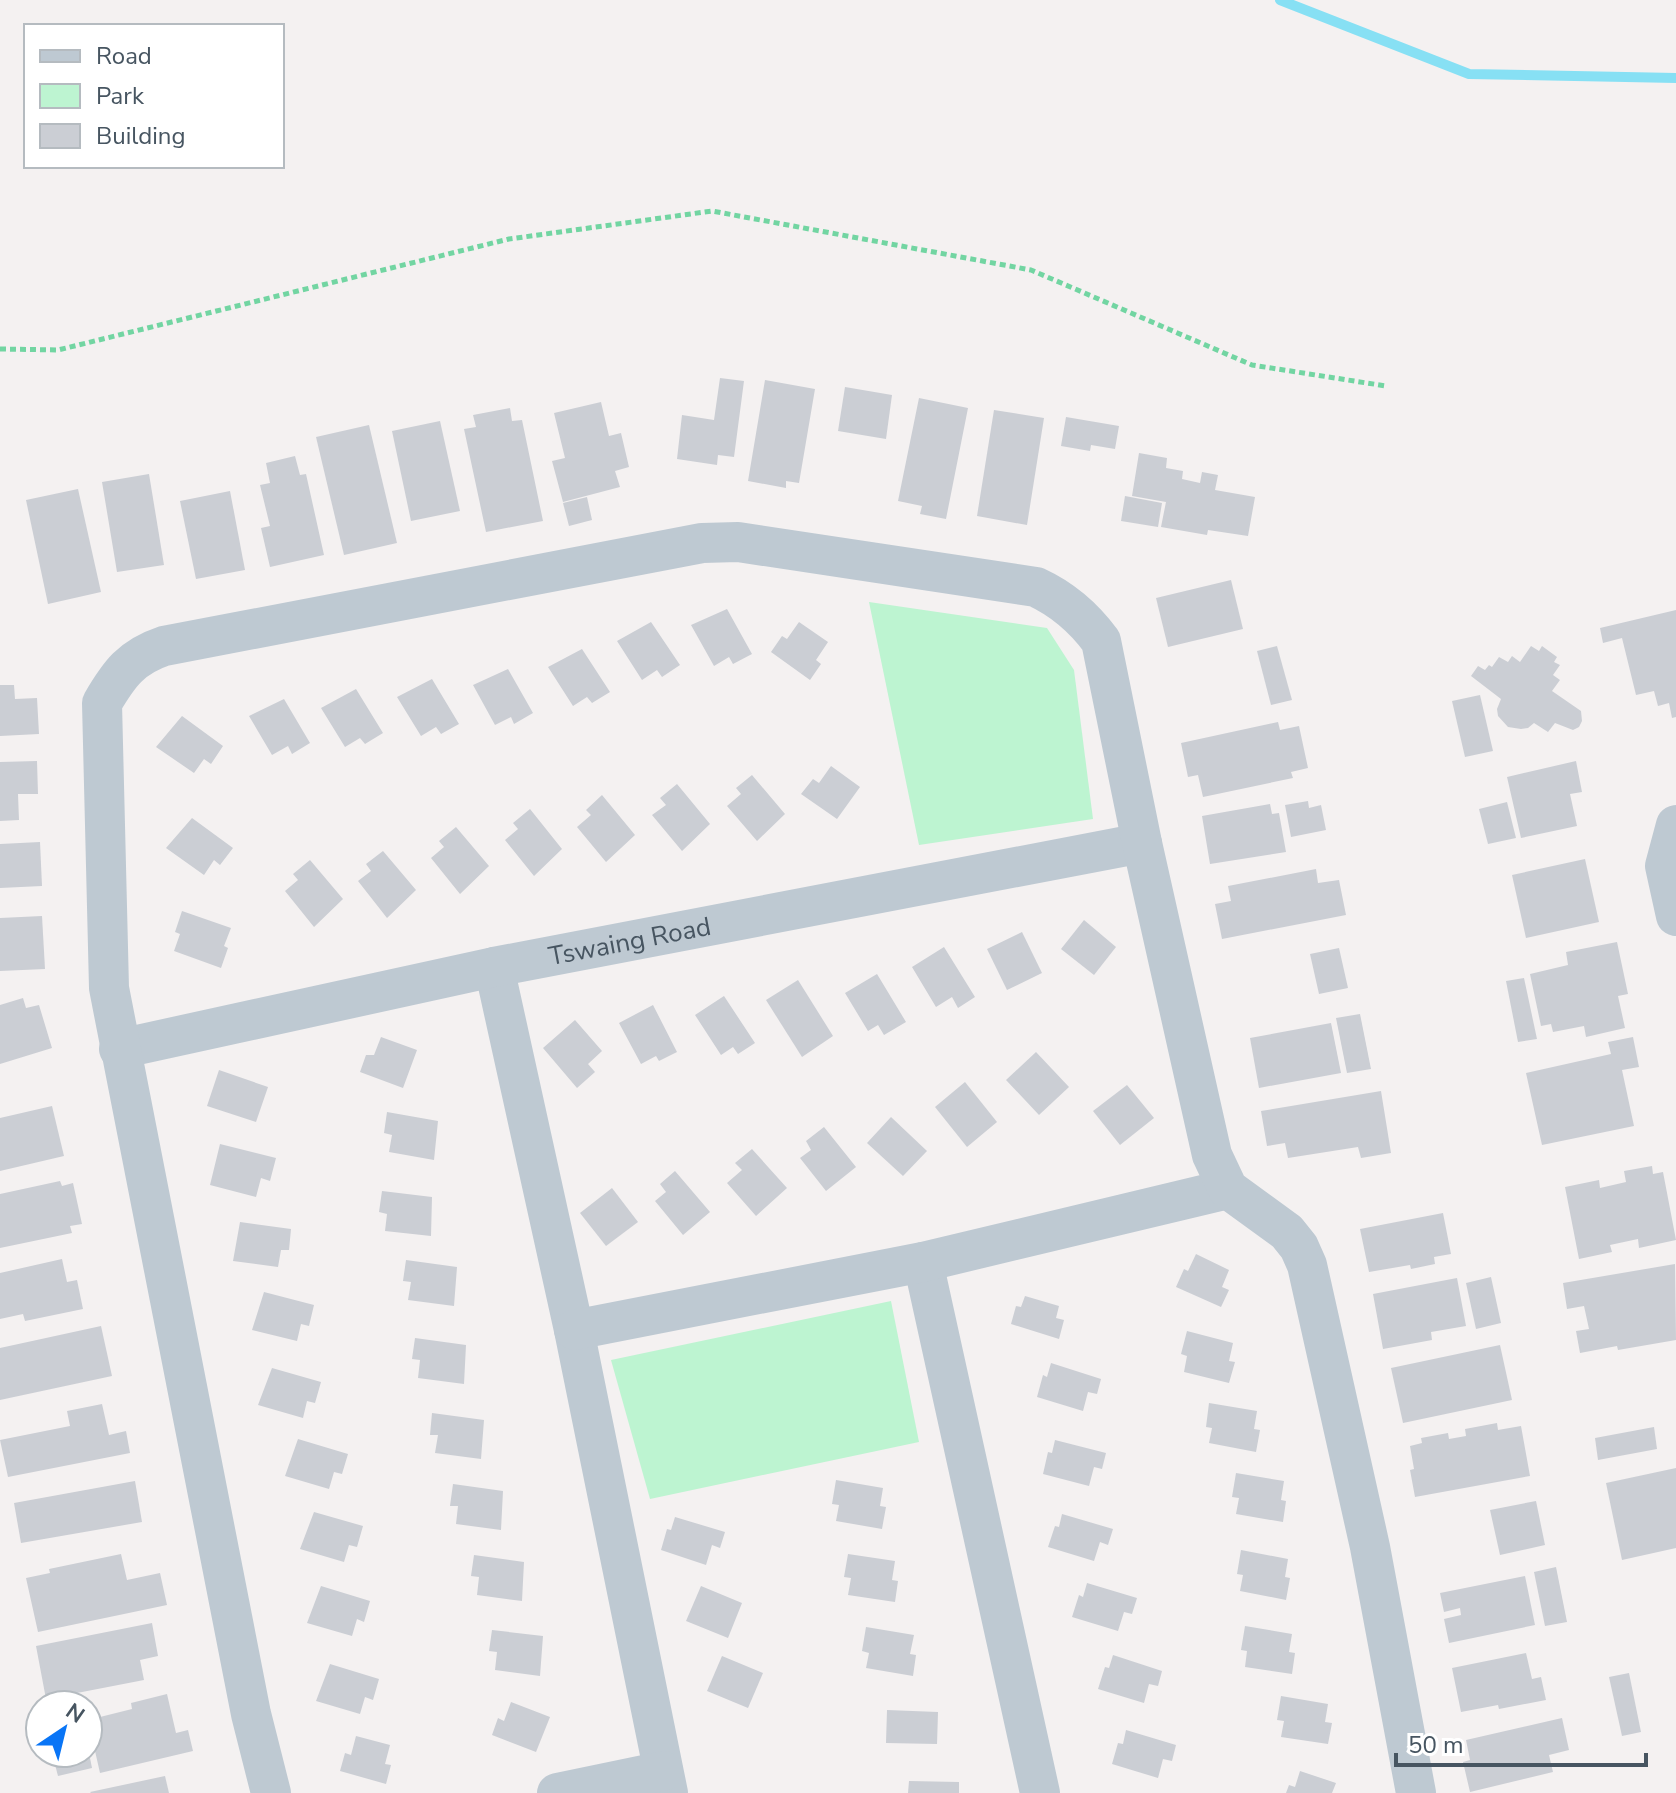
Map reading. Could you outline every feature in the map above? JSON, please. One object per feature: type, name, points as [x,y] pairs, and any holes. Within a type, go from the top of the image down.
[{"type":"street","points":[[271,1793],[251,1714],[109,988],[102,703],[117,677],[141,654],[164,646],[702,543],[738,542],[1036,587],[1054,595],[1090,626],[1101,641],[1142,843],[1212,1155],[1228,1189],[1287,1232],[1299,1247],[1307,1265],[1370,1547],[1416,1793]]},
{"type":"street","points":[[1676,825],[1665,866],[1676,916]]},
{"type":"street","name":"Tswaing Road","points":[[119,1049],[494,967],[1142,843]]},
{"type":"street","points":[[494,967],[574,1330],[665,1782],[557,1793]]},
{"type":"street","points":[[574,1330],[923,1262],[1228,1189]]},
{"type":"street","points":[[923,1262],[1040,1793]]},
{"type":"path","points":[[0,349],[58,350],[509,239],[712,211],[1031,270],[1252,365],[1386,386]]},
{"type":"green space","points":[[869,602],[1047,628],[1074,670],[1093,819],[919,845]]},
{"type":"green space","points":[[891,1301],[919,1442],[650,1499],[611,1360]]},
{"type":"building","points":[[720,378],[744,381],[734,457],[718,455],[717,465],[677,459],[682,415],[714,420]]},
{"type":"building","points":[[765,380],[815,389],[799,483],[786,481],[786,488],[748,481]]},
{"type":"building","points":[[845,387],[892,395],[886,439],[838,431]]},
{"type":"building","points":[[919,398],[968,408],[946,519],[920,514],[922,506],[898,501]]},
{"type":"building","points":[[601,402],[609,436],[621,433],[629,467],[615,471],[620,487],[563,502],[552,461],[565,458],[554,413]]},
{"type":"building","points":[[510,408],[512,421],[522,420],[543,521],[486,532],[464,429],[476,427],[473,415]]},
{"type":"building","points":[[994,410],[1044,418],[1027,525],[977,516]]},
{"type":"building","points":[[1066,417],[1119,426],[1115,449],[1091,445],[1090,451],[1061,446]]},
{"type":"building","points":[[440,421],[460,511],[411,521],[392,431]]},
{"type":"building","points":[[369,425],[397,543],[344,555],[316,437]]},
{"type":"building","points":[[1139,453],[1167,458],[1166,468],[1183,471],[1182,479],[1200,483],[1202,472],[1218,475],[1215,490],[1255,497],[1248,536],[1208,530],[1207,535],[1161,527],[1166,502],[1132,496]]},
{"type":"building","points":[[295,456],[300,475],[306,474],[324,555],[270,567],[261,528],[270,526],[260,485],[270,483],[266,463]]},
{"type":"building","points":[[149,474],[164,565],[117,572],[102,482]]},
{"type":"building","points":[[78,489],[101,592],[48,604],[26,500]]},
{"type":"building","points":[[230,491],[245,570],[196,579],[180,501]]},
{"type":"building","points":[[1125,496],[1162,503],[1158,527],[1121,521]]},
{"type":"building","points":[[587,497],[592,520],[569,526],[563,503]]},
{"type":"building","points":[[1231,580],[1243,629],[1168,647],[1156,598]]},
{"type":"building","points":[[727,609],[752,654],[733,664],[729,657],[714,666],[691,625]]},
{"type":"building","points":[[1676,610],[1676,717],[1672,718],[1669,703],[1658,706],[1654,691],[1636,695],[1622,638],[1603,643],[1600,628]]},
{"type":"building","points":[[651,622],[680,665],[662,677],[657,670],[642,680],[617,641]]},
{"type":"building","points":[[799,622],[828,642],[816,660],[821,664],[810,680],[771,652],[782,636],[787,639]]},
{"type":"building","points":[[1277,646],[1292,700],[1271,705],[1257,651]]},
{"type":"building","points":[[1531,646],[1539,651],[1542,646],[1557,657],[1554,662],[1560,665],[1553,675],[1560,680],[1552,691],[1581,711],[1579,727],[1573,730],[1555,723],[1548,732],[1534,723],[1528,728],[1508,727],[1498,716],[1501,699],[1471,676],[1478,666],[1485,670],[1489,665],[1492,667],[1499,657],[1508,662],[1512,656],[1520,662]]},
{"type":"building","points":[[582,649],[610,692],[592,703],[587,697],[573,706],[548,667]]},
{"type":"building","points":[[508,669],[533,713],[514,724],[511,717],[495,725],[473,685]]},
{"type":"building","points":[[432,679],[459,724],[441,734],[436,727],[421,736],[397,697]]},
{"type":"building","points":[[0,685],[14,685],[15,699],[37,698],[39,734],[0,736]]},
{"type":"building","points":[[356,689],[383,733],[365,744],[360,738],[345,747],[321,708]]},
{"type":"building","points":[[1480,695],[1493,751],[1465,757],[1452,701]]},
{"type":"building","points":[[284,699],[310,743],[292,754],[288,746],[272,755],[249,716]]},
{"type":"building","points":[[182,716],[223,746],[211,764],[204,759],[194,773],[156,747]]},
{"type":"building","points":[[1278,722],[1280,730],[1299,726],[1308,768],[1291,772],[1293,778],[1203,797],[1198,775],[1188,777],[1181,743]]},
{"type":"building","points":[[37,761],[38,794],[18,794],[19,820],[0,821],[0,762]]},
{"type":"building","points":[[1576,761],[1582,792],[1570,794],[1577,826],[1521,838],[1507,777]]},
{"type":"building","points":[[831,766],[860,787],[837,819],[801,794],[813,779],[819,783]]},
{"type":"building","points":[[752,775],[785,814],[757,841],[727,806],[741,794],[736,788]]},
{"type":"building","points":[[677,784],[710,824],[682,851],[652,815],[666,805],[660,798]]},
{"type":"building","points":[[602,795],[635,835],[606,862],[577,827],[591,815],[586,810]]},
{"type":"building","points":[[1308,801],[1309,808],[1321,805],[1326,830],[1291,837],[1285,805]]},
{"type":"building","points":[[1507,802],[1516,838],[1488,844],[1479,809]]},
{"type":"building","points":[[1270,804],[1272,814],[1279,813],[1286,852],[1210,864],[1202,816]]},
{"type":"building","points":[[530,809],[562,849],[534,876],[505,840],[518,829],[513,823]]},
{"type":"building","points":[[192,818],[233,848],[220,865],[214,860],[204,875],[166,848]]},
{"type":"building","points":[[456,827],[489,866],[460,894],[431,858],[444,847],[439,841]]},
{"type":"building","points":[[40,842],[42,886],[0,888],[0,844]]},
{"type":"building","points":[[383,851],[416,890],[387,918],[358,881],[371,871],[366,864]]},
{"type":"building","points":[[1585,859],[1599,922],[1526,938],[1512,875]]},
{"type":"building","points":[[310,860],[343,899],[314,927],[285,891],[298,880],[293,874]]},
{"type":"building","points":[[1316,869],[1318,883],[1339,880],[1346,915],[1222,939],[1215,904],[1231,901],[1228,886]]},
{"type":"building","points":[[182,911],[231,928],[224,946],[228,948],[221,968],[174,951],[180,934],[175,932]]},
{"type":"building","points":[[42,916],[45,969],[0,971],[0,918]]},
{"type":"building","points":[[1084,920],[1116,947],[1094,975],[1061,949]]},
{"type":"building","points":[[1022,932],[1042,973],[1007,990],[987,949]]},
{"type":"building","points":[[1617,942],[1628,994],[1618,996],[1625,1028],[1586,1037],[1584,1026],[1553,1032],[1551,1024],[1541,1026],[1530,974],[1568,965],[1566,952]]},
{"type":"building","points":[[944,947],[975,997],[958,1008],[952,997],[936,1007],[912,967]]},
{"type":"building","points":[[1339,948],[1348,988],[1319,994],[1310,954]]},
{"type":"building","points":[[877,974],[906,1022],[884,1035],[878,1025],[868,1031],[845,993]]},
{"type":"building","points":[[1524,978],[1537,1039],[1518,1042],[1506,981]]},
{"type":"building","points":[[798,980],[833,1036],[802,1057],[766,1000]]},
{"type":"building","points":[[724,996],[755,1043],[738,1054],[733,1047],[721,1055],[695,1015]]},
{"type":"building","points":[[23,998],[26,1008],[39,1005],[52,1048],[0,1064],[0,1005]]},
{"type":"building","points":[[653,1005],[677,1052],[659,1061],[656,1056],[641,1064],[619,1023]]},
{"type":"building","points":[[1360,1014],[1371,1069],[1347,1073],[1336,1018]]},
{"type":"building","points":[[575,1020],[602,1051],[588,1064],[595,1072],[577,1088],[543,1048]]},
{"type":"building","points":[[1331,1023],[1341,1073],[1259,1088],[1250,1038]]},
{"type":"building","points":[[381,1037],[417,1050],[403,1088],[360,1072],[366,1055],[374,1055]]},
{"type":"building","points":[[1633,1037],[1639,1067],[1622,1070],[1634,1126],[1542,1145],[1526,1073],[1611,1054],[1608,1042]]},
{"type":"building","points":[[1036,1052],[1069,1087],[1039,1115],[1006,1080]]},
{"type":"building","points":[[219,1070],[268,1087],[256,1122],[207,1106]]},
{"type":"building","points":[[965,1082],[997,1122],[967,1147],[935,1107]]},
{"type":"building","points":[[1127,1085],[1154,1118],[1120,1145],[1093,1111]]},
{"type":"building","points":[[1381,1091],[1391,1153],[1361,1158],[1358,1147],[1288,1158],[1285,1143],[1267,1146],[1261,1111]]},
{"type":"building","points":[[52,1106],[64,1156],[0,1171],[0,1118]]},
{"type":"building","points":[[387,1112],[438,1121],[434,1160],[389,1152],[392,1135],[384,1133]]},
{"type":"building","points":[[891,1117],[927,1151],[903,1176],[867,1143]]},
{"type":"building","points":[[824,1127],[856,1167],[826,1191],[800,1158],[811,1150],[806,1141]]},
{"type":"building","points":[[220,1144],[276,1158],[270,1181],[261,1178],[256,1197],[210,1185]]},
{"type":"building","points":[[752,1149],[787,1188],[756,1216],[727,1183],[742,1170],[735,1163]]},
{"type":"building","points":[[1652,1166],[1653,1174],[1663,1172],[1676,1240],[1639,1248],[1638,1239],[1610,1245],[1612,1252],[1579,1259],[1565,1187],[1599,1180],[1600,1188],[1626,1182],[1624,1171]]},
{"type":"building","points":[[675,1171],[710,1212],[683,1235],[655,1201],[666,1192],[660,1184]]},
{"type":"building","points":[[60,1181],[62,1186],[73,1183],[82,1224],[70,1226],[72,1233],[0,1248],[0,1194]]},
{"type":"building","points":[[612,1188],[638,1222],[606,1246],[580,1213]]},
{"type":"building","points":[[382,1191],[432,1197],[431,1236],[385,1231],[387,1214],[379,1212]]},
{"type":"building","points":[[1443,1213],[1451,1254],[1434,1257],[1435,1264],[1369,1272],[1360,1229]]},
{"type":"building","points":[[240,1222],[291,1229],[289,1250],[281,1250],[278,1267],[233,1261]]},
{"type":"building","points":[[1196,1254],[1229,1270],[1222,1287],[1229,1290],[1221,1307],[1176,1287],[1184,1269],[1188,1271]]},
{"type":"building","points":[[62,1259],[67,1282],[77,1280],[83,1309],[25,1321],[23,1314],[0,1319],[0,1273]]},
{"type":"building","points":[[406,1260],[457,1267],[454,1306],[408,1300],[411,1282],[403,1281]]},
{"type":"building","points":[[1675,1264],[1676,1340],[1580,1353],[1576,1331],[1589,1329],[1584,1306],[1567,1309],[1563,1283]]},
{"type":"building","points":[[1491,1277],[1501,1323],[1476,1329],[1466,1283]]},
{"type":"building","points":[[1457,1278],[1466,1326],[1431,1332],[1432,1340],[1383,1349],[1373,1294]]},
{"type":"building","points":[[264,1292],[314,1305],[309,1326],[301,1324],[297,1341],[252,1330]]},
{"type":"building","points":[[1025,1296],[1059,1306],[1056,1318],[1064,1320],[1059,1339],[1011,1324],[1016,1306],[1021,1307]]},
{"type":"building","points":[[101,1326],[112,1376],[0,1400],[0,1348]]},
{"type":"building","points":[[1187,1331],[1233,1343],[1229,1361],[1235,1362],[1229,1383],[1184,1372],[1187,1356],[1181,1354]]},
{"type":"building","points":[[415,1338],[466,1345],[464,1384],[418,1378],[420,1360],[412,1359]]},
{"type":"building","points":[[1500,1345],[1512,1400],[1403,1423],[1391,1368]]},
{"type":"building","points":[[1051,1363],[1101,1379],[1097,1394],[1088,1392],[1083,1411],[1037,1397],[1043,1375],[1047,1377]]},
{"type":"building","points":[[272,1368],[321,1382],[315,1403],[307,1401],[303,1418],[258,1405]]},
{"type":"building","points":[[1209,1403],[1257,1411],[1254,1429],[1260,1430],[1256,1452],[1209,1443],[1212,1428],[1206,1427]]},
{"type":"building","points":[[102,1404],[109,1435],[126,1431],[130,1453],[8,1477],[0,1440],[70,1426],[67,1411]]},
{"type":"building","points":[[432,1413],[484,1420],[481,1459],[435,1453],[438,1435],[430,1435]]},
{"type":"building","points":[[1497,1423],[1498,1430],[1521,1426],[1530,1476],[1415,1497],[1410,1446],[1422,1443],[1421,1438],[1448,1433],[1449,1439],[1466,1436],[1465,1429]]},
{"type":"building","points":[[1654,1427],[1657,1449],[1598,1460],[1595,1438]]},
{"type":"building","points":[[298,1439],[348,1454],[342,1474],[334,1472],[329,1489],[285,1476]]},
{"type":"building","points":[[1055,1440],[1106,1453],[1102,1469],[1094,1467],[1089,1486],[1043,1474],[1048,1452],[1052,1453]]},
{"type":"building","points":[[1676,1468],[1676,1548],[1622,1560],[1606,1483]]},
{"type":"building","points":[[1236,1473],[1284,1481],[1281,1500],[1286,1501],[1283,1522],[1236,1514],[1239,1498],[1232,1497]]},
{"type":"building","points":[[836,1480],[883,1488],[880,1506],[886,1507],[882,1529],[836,1521],[839,1505],[832,1504]]},
{"type":"building","points":[[135,1481],[142,1522],[21,1543],[14,1503]]},
{"type":"building","points":[[453,1484],[503,1491],[501,1530],[456,1524],[458,1506],[450,1506]]},
{"type":"building","points":[[1536,1501],[1545,1545],[1500,1555],[1490,1510]]},
{"type":"building","points":[[314,1512],[363,1526],[357,1547],[349,1545],[344,1562],[300,1549]]},
{"type":"building","points":[[1062,1514],[1113,1529],[1108,1545],[1100,1542],[1094,1561],[1048,1547]]},
{"type":"building","points":[[675,1517],[725,1532],[720,1548],[712,1545],[706,1565],[661,1550],[667,1529],[671,1530]]},
{"type":"building","points":[[1241,1550],[1288,1559],[1285,1577],[1290,1578],[1286,1600],[1240,1591],[1243,1575],[1237,1574]]},
{"type":"building","points":[[121,1554],[127,1580],[160,1573],[167,1605],[38,1632],[26,1578],[50,1573],[49,1569]]},
{"type":"building","points":[[848,1554],[895,1561],[892,1580],[898,1581],[895,1602],[848,1595],[851,1578],[844,1577]]},
{"type":"building","points":[[474,1555],[524,1562],[522,1601],[477,1595],[479,1577],[471,1576]]},
{"type":"building","points":[[1556,1567],[1567,1622],[1545,1626],[1534,1572]]},
{"type":"building","points":[[1525,1576],[1535,1625],[1449,1643],[1444,1619],[1461,1615],[1460,1608],[1444,1612],[1440,1593]]},
{"type":"building","points":[[1087,1583],[1137,1598],[1132,1614],[1124,1612],[1118,1631],[1072,1617],[1079,1595],[1083,1597]]},
{"type":"building","points":[[321,1586],[370,1601],[364,1622],[357,1619],[352,1636],[307,1623]]},
{"type":"building","points":[[701,1586],[742,1603],[728,1638],[686,1621]]},
{"type":"building","points":[[152,1623],[158,1656],[140,1660],[144,1680],[98,1689],[44,1689],[36,1646]]},
{"type":"building","points":[[1245,1626],[1292,1634],[1289,1652],[1295,1653],[1292,1674],[1245,1667],[1247,1651],[1241,1650]]},
{"type":"building","points":[[866,1627],[914,1635],[910,1654],[916,1655],[913,1676],[866,1668],[869,1653],[862,1651]]},
{"type":"building","points":[[492,1630],[543,1636],[540,1676],[495,1670],[497,1652],[489,1651]]},
{"type":"building","points":[[1526,1653],[1532,1679],[1541,1677],[1546,1700],[1461,1712],[1452,1668]]},
{"type":"building","points":[[1113,1655],[1162,1671],[1158,1686],[1149,1684],[1144,1703],[1098,1689],[1105,1667],[1109,1668]]},
{"type":"building","points":[[722,1656],[763,1673],[748,1708],[707,1691]]},
{"type":"building","points":[[330,1664],[379,1679],[373,1700],[365,1697],[360,1714],[316,1701]]},
{"type":"building","points":[[1629,1673],[1641,1732],[1622,1736],[1609,1677]]},
{"type":"building","points":[[167,1694],[176,1733],[188,1730],[193,1751],[100,1773],[99,1769],[104,1769],[104,1716],[132,1709],[131,1703]]},
{"type":"building","points":[[1281,1696],[1328,1704],[1325,1722],[1332,1723],[1328,1744],[1281,1737],[1284,1721],[1277,1720]]},
{"type":"building","points":[[511,1702],[550,1717],[536,1752],[492,1735],[498,1718],[504,1721]]},
{"type":"building","points":[[887,1710],[938,1712],[937,1744],[886,1743]]},
{"type":"building","points":[[1562,1718],[1569,1750],[1549,1755],[1553,1772],[1470,1792],[1463,1762],[1470,1760],[1466,1740]]},
{"type":"building","points":[[1126,1730],[1176,1745],[1172,1761],[1163,1759],[1158,1778],[1112,1764],[1118,1743],[1123,1744]]},
{"type":"building","points":[[356,1736],[390,1745],[385,1764],[391,1765],[386,1784],[340,1771],[345,1753],[351,1755]]},
{"type":"building","points":[[56,1769],[88,1769],[58,1776]]},
{"type":"building","points":[[1300,1771],[1336,1783],[1332,1793],[1286,1793],[1289,1785],[1295,1787]]},
{"type":"building","points":[[165,1776],[169,1793],[90,1792]]},
{"type":"building","points":[[909,1781],[959,1782],[959,1793],[908,1793]]},
{"type":"waterway","points":[[1280,0],[1469,74],[1676,78]]}]
